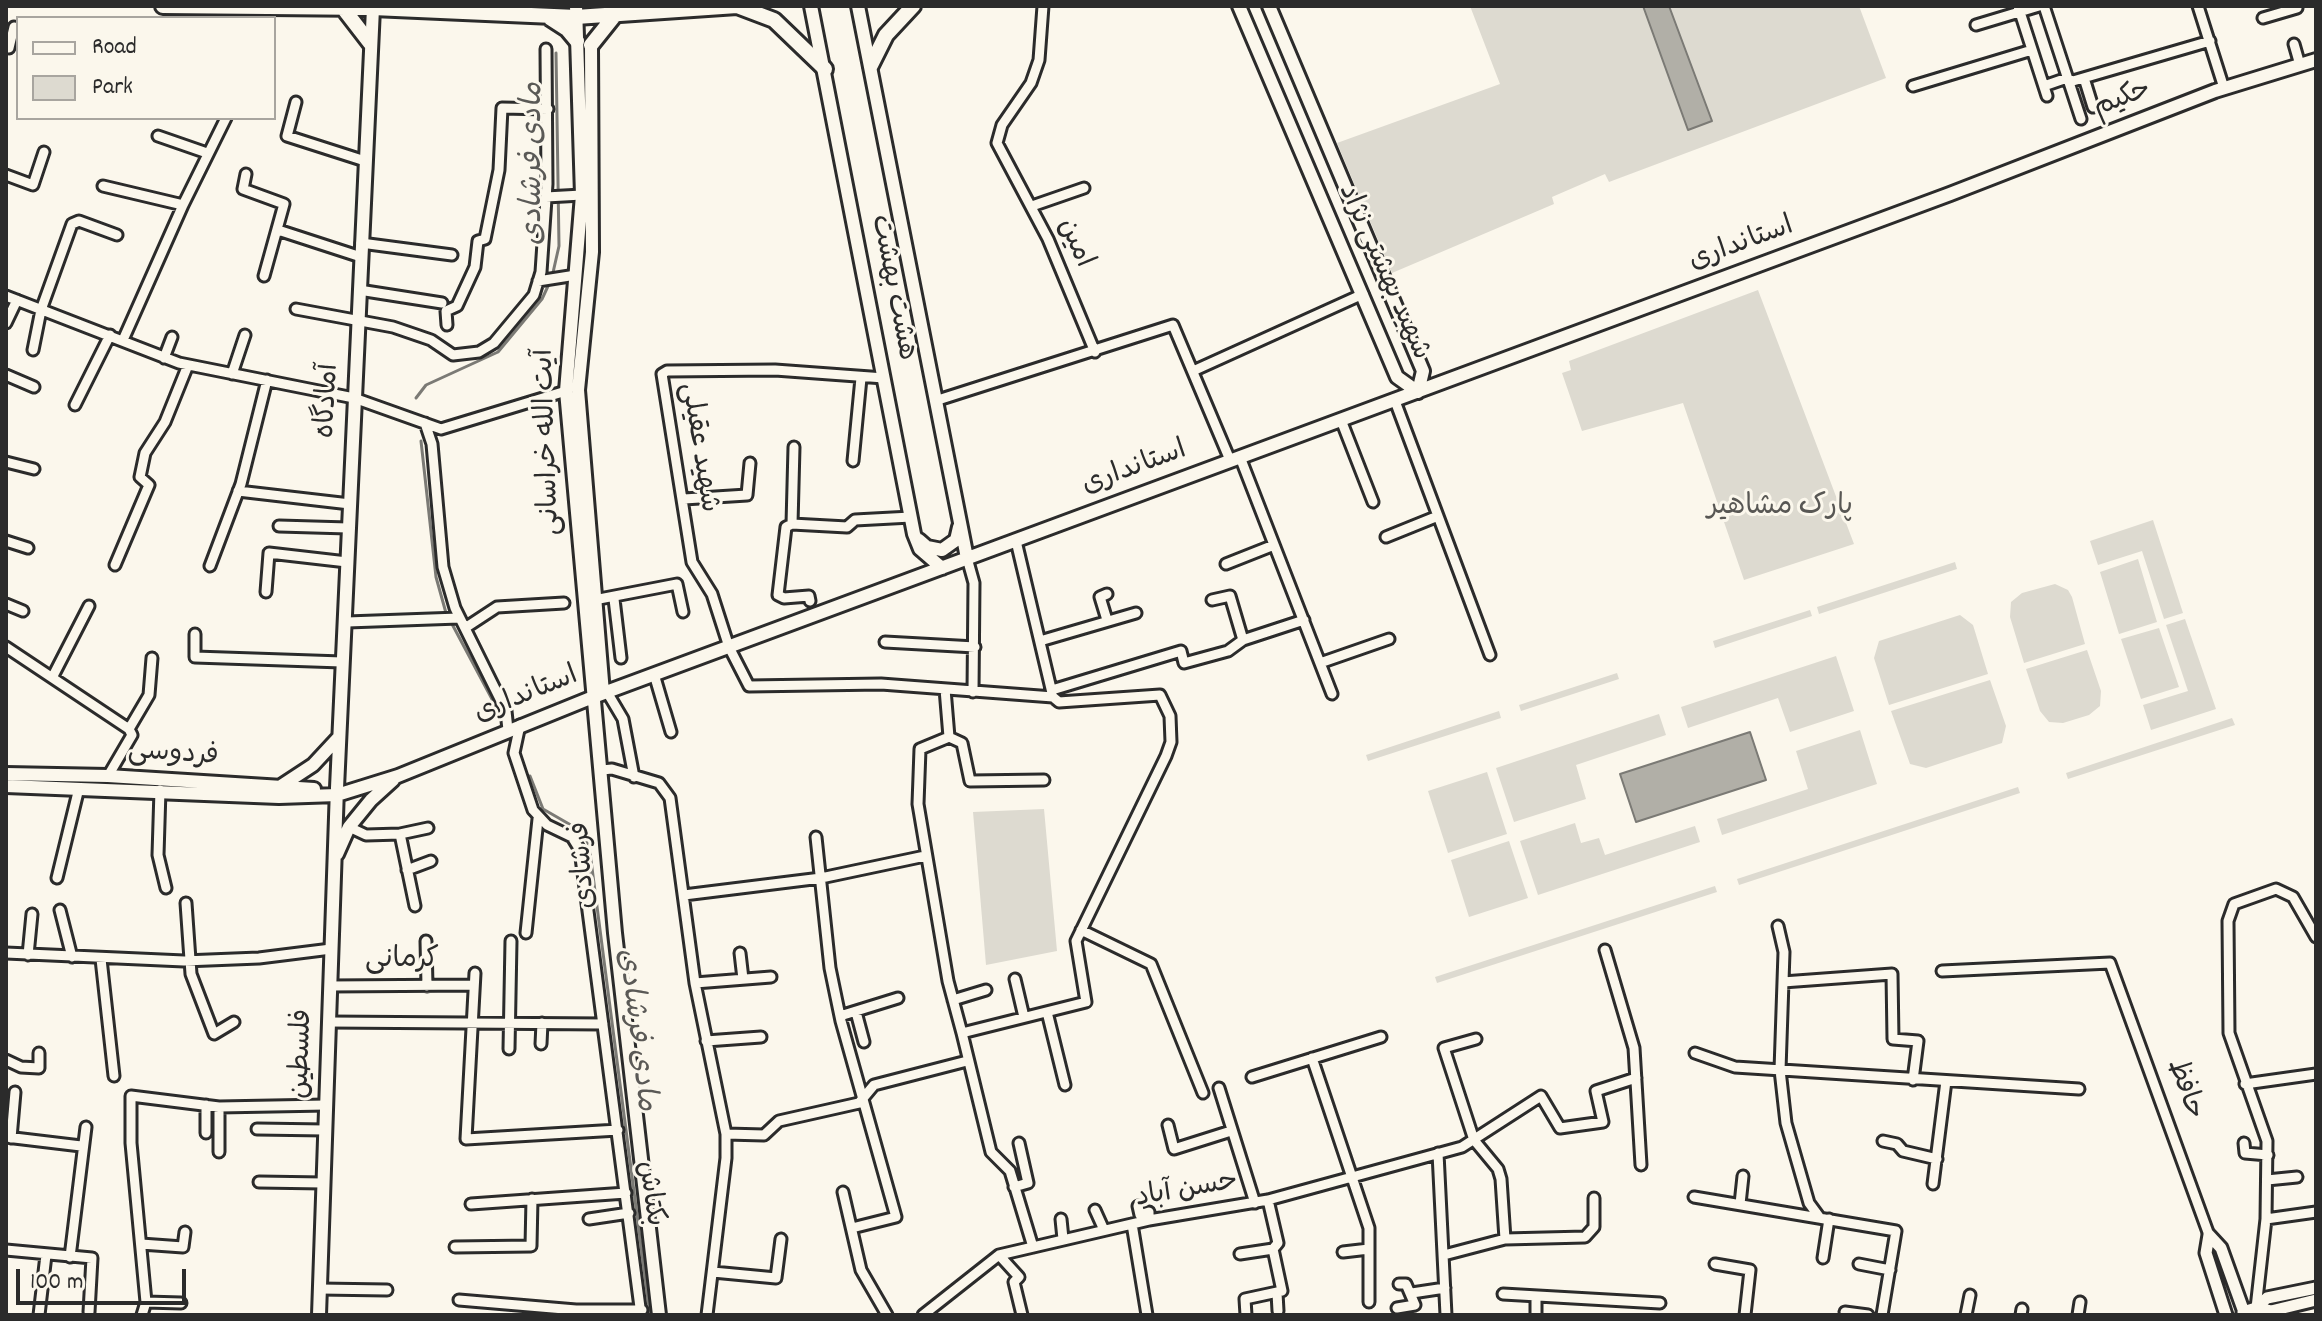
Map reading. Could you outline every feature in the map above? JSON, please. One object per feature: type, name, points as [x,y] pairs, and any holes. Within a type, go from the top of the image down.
[{"type":"main road","points":[[163,6],[373,7],[546,16],[576,12],[615,15],[737,6],[774,20],[825,69]]},
{"type":"main road","name":"هشت بهشت","points":[[811,6],[914,534],[920,549],[942,568]]},
{"type":"main road","name":"هشت بهشت","points":[[858,6],[967,558]]},
{"type":"main road","points":[[871,65],[886,35],[913,6]]},
{"type":"main road","name":"شهید بهشتی نژاد","points":[[1239,6],[1397,377],[1418,392],[1423,371],[1269,6]]},
{"type":"main road","name":"آمادگاه","points":[[337,792],[373,7]]},
{"type":"main road","points":[[336,8],[370,43]]},
{"type":"main road","points":[[576,12],[586,48]]},
{"type":"main road","points":[[586,48],[615,15]]},
{"type":"main road","points":[[546,16],[567,29],[586,48]]},
{"type":"main road","name":"آیت الله خراسانی","points":[[586,48],[582,195],[566,391],[594,600],[601,694]]},
{"type":"main road","name":"آیت الله خراسانی","points":[[586,48],[592,252],[578,390],[577,468],[601,694]]},
{"type":"main road","name":"حکیم","points":[[1950,194],[2224,88],[2316,60]]},
{"type":"main road","name":"استانداری","points":[[337,792],[398,776],[654,674],[1950,194]]},
{"type":"main road","points":[[914,534],[927,547],[942,550],[956,540],[959,522]]},
{"type":"main road","name":"فرشادی","points":[[601,694],[602,770],[623,1007],[659,1315]]},
{"type":"main road","points":[[277,788],[295,780],[339,737]]},
{"type":"main road","name":"فردوسی","points":[[6,774],[108,776],[337,792]]},
{"type":"main road","points":[[335,860],[349,827],[371,800],[398,776]]},
{"type":"main road","name":"فردوسی","points":[[6,786],[279,797],[337,792]]},
{"type":"main road","name":"فلسطین","points":[[319,1315],[337,792]]},
{"type":"street","name":"امین","points":[[1043,6],[1039,60],[1031,83],[997,136],[1032,206],[1095,352]]},
{"type":"street","points":[[1976,25],[2019,8],[2042,6],[2081,119]]},
{"type":"street","points":[[2198,6],[2224,88]]},
{"type":"street","points":[[2263,18],[2297,7],[2303,20]]},
{"type":"street","points":[[2019,8],[2046,91],[2067,78]]},
{"type":"street","points":[[7,51],[14,27]]},
{"type":"street","points":[[2067,78],[2073,81],[2210,41]]},
{"type":"street","points":[[2294,44],[2300,65]]},
{"type":"street","points":[[296,309],[358,319],[431,340],[453,355],[479,352],[494,343],[534,295],[538,281],[546,197],[546,49]]},
{"type":"street","points":[[1913,86],[2032,50]]},
{"type":"street","points":[[2084,78],[2093,107]]},
{"type":"street","points":[[296,102],[287,136],[365,161]]},
{"type":"street","points":[[447,325],[446,311],[457,306],[475,267],[478,241],[485,239],[499,170],[502,108],[548,109]]},
{"type":"street","points":[[123,340],[225,120]]},
{"type":"street","points":[[158,136],[207,153]]},
{"type":"street","points":[[6,175],[33,185],[44,152]]},
{"type":"street","points":[[246,174],[243,189],[284,204],[264,276]]},
{"type":"street","points":[[103,186],[183,205]]},
{"type":"street","points":[[1032,206],[1084,188]]},
{"type":"street","points":[[546,197],[582,195]]},
{"type":"street","points":[[33,350],[41,310],[75,221],[117,235]]},
{"type":"street","points":[[278,230],[361,257]]},
{"type":"street","points":[[361,243],[452,255]]},
{"type":"street","points":[[538,281],[576,275]]},
{"type":"street","points":[[359,290],[442,303]]},
{"type":"street","points":[[1193,371],[1363,294]]},
{"type":"street","points":[[6,296],[164,358],[354,398],[441,429],[566,391]]},
{"type":"street","points":[[6,323],[17,300]]},
{"type":"street","points":[[938,400],[1173,325],[1274,545],[1332,694]]},
{"type":"street","points":[[75,405],[110,335]]},
{"type":"street","points":[[232,374],[245,335]]},
{"type":"street","points":[[164,358],[172,337]]},
{"type":"street","points":[[115,565],[149,487],[140,477],[145,453],[165,422],[188,365]]},
{"type":"street","name":"شهید عقیلی","points":[[884,378],[775,370],[667,371],[662,374],[692,562],[712,594],[729,647],[749,686],[851,684],[945,689]]},
{"type":"street","points":[[6,375],[34,387]]},
{"type":"street","points":[[853,461],[861,378]]},
{"type":"street","points":[[210,566],[238,491],[267,380]]},
{"type":"street","points":[[1395,401],[1490,655]]},
{"type":"street","points":[[1341,420],[1373,502]]},
{"type":"street","points":[[425,423],[432,444],[443,567],[459,618],[514,728],[514,753],[538,819],[526,933]]},
{"type":"street","points":[[794,447],[792,524],[785,531],[778,595],[784,598],[809,596],[810,601]]},
{"type":"street","points":[[6,462],[34,469]]},
{"type":"street","points":[[684,499],[747,495],[750,463]]},
{"type":"street","points":[[238,491],[350,504]]},
{"type":"street","points":[[1386,537],[1438,516]]},
{"type":"street","points":[[792,524],[847,527],[855,520],[911,517]]},
{"type":"street","points":[[279,526],[348,528]]},
{"type":"street","points":[[6,541],[28,548]]},
{"type":"street","points":[[962,1033],[1086,1002],[1076,941],[1171,742],[1170,716],[1160,695],[1059,702],[1052,694],[1016,541]]},
{"type":"street","points":[[1226,564],[1274,545]]},
{"type":"street","points":[[266,592],[269,553],[347,562]]},
{"type":"street","points":[[967,558],[974,583],[973,692]]},
{"type":"street","points":[[594,600],[614,599],[677,584],[683,612]]},
{"type":"street","points":[[1107,594],[1100,597],[1107,620]]},
{"type":"street","points":[[1212,600],[1230,596],[1243,640]]},
{"type":"street","points":[[614,599],[621,658]]},
{"type":"street","points":[[465,628],[497,607],[564,603]]},
{"type":"street","points":[[6,604],[23,611]]},
{"type":"street","points":[[53,676],[89,606]]},
{"type":"street","points":[[1040,641],[1136,613]]},
{"type":"street","points":[[347,622],[459,618]]},
{"type":"street","points":[[949,737],[945,689],[1052,694],[1181,651],[1184,663],[1236,648],[1243,640],[1304,620]]},
{"type":"street","points":[[195,634],[195,657],[342,662]]},
{"type":"street","points":[[1320,663],[1389,639]]},
{"type":"street","points":[[885,642],[975,647]]},
{"type":"street","points":[[6,647],[129,729],[132,735],[108,776]]},
{"type":"street","points":[[129,729],[149,695],[152,658]]},
{"type":"street","points":[[654,674],[671,732]]},
{"type":"street","points":[[601,694],[623,719],[634,777]]},
{"type":"street","points":[[1033,1247],[1006,1163],[991,1152],[953,1000],[918,804],[920,749],[949,737],[962,743],[970,781],[1044,780]]},
{"type":"street","points":[[602,770],[612,769],[659,783],[670,798],[695,983],[726,1134],[707,1315]]},
{"type":"street","points":[[57,878],[79,788]]},
{"type":"street","points":[[160,790],[158,855],[166,888]]},
{"type":"street","name":"بکتاش","points":[[538,819],[572,837],[580,850],[641,1313]]},
{"type":"street","points":[[349,827],[366,835],[400,834],[428,828]]},
{"type":"street","points":[[400,834],[415,906]]},
{"type":"street","points":[[816,837],[830,968],[840,1016],[896,1217],[852,1228]]},
{"type":"street","points":[[684,895],[821,878],[925,856]]},
{"type":"street","points":[[407,870],[431,861]]},
{"type":"street","points":[[2256,1308],[2266,1219],[2268,1155],[2265,1136],[2229,1033],[2226,981],[2228,921],[2234,904],[2276,889],[2293,897],[2316,937]]},
{"type":"street","points":[[186,903],[191,974],[214,1034],[234,1022]]},
{"type":"street","points":[[60,910],[72,957]]},
{"type":"street","points":[[28,955],[32,914]]},
{"type":"street","points":[[1778,926],[1784,952],[1780,1070],[1786,1123],[1809,1203],[1824,1218],[1823,1258]]},
{"type":"street","points":[[1081,930],[1151,964],[1203,1093]]},
{"type":"street","points":[[426,941],[427,986]]},
{"type":"street","points":[[509,1049],[511,941]]},
{"type":"street","points":[[6,953],[192,961],[259,958],[331,949]]},
{"type":"street","points":[[1605,950],[1634,1048],[1641,1165]]},
{"type":"street","points":[[740,953],[743,979]]},
{"type":"street","points":[[101,959],[114,1076]]},
{"type":"street","name":"حافظ","points":[[1942,971],[2110,963],[2209,1235],[2221,1248],[2244,1313]]},
{"type":"street","points":[[475,973],[466,1139],[618,1130]]},
{"type":"street","points":[[1783,982],[1892,974],[1893,1039],[1918,1041],[1913,1080]]},
{"type":"street","points":[[695,983],[771,977]]},
{"type":"street","points":[[1015,979],[1024,1017]]},
{"type":"street","name":"کرمانی","points":[[330,986],[474,985]]},
{"type":"street","points":[[953,1000],[986,990]]},
{"type":"street","points":[[840,1016],[898,998]]},
{"type":"street","points":[[856,1012],[864,1042]]},
{"type":"street","points":[[1047,1012],[1065,1085]]},
{"type":"street","points":[[329,1022],[603,1024]]},
{"type":"street","points":[[541,1044],[542,1023]]},
{"type":"street","points":[[706,1041],[761,1037]]},
{"type":"street","points":[[1252,1077],[1381,1037]]},
{"type":"street","points":[[1476,1039],[1444,1048],[1474,1140],[1498,1169],[1505,1239]]},
{"type":"street","points":[[6,1060],[21,1067],[39,1068],[39,1053]]},
{"type":"street","points":[[1695,1053],[1735,1067],[2079,1089]]},
{"type":"street","points":[[1312,1058],[1369,1228],[1369,1302]]},
{"type":"street","points":[[726,1134],[764,1135],[779,1121],[859,1103],[874,1085],[967,1061]]},
{"type":"street","points":[[2245,1084],[2316,1074]]},
{"type":"street","name":"حسن آباد","points":[[923,1315],[999,1255],[1149,1220],[1268,1200],[1438,1153],[1474,1140],[1541,1096],[1560,1128],[1603,1122],[1596,1091],[1636,1078]]},
{"type":"street","points":[[1933,1184],[1946,1081]]},
{"type":"street","points":[[1219,1088],[1255,1203]]},
{"type":"street","points":[[15,1092],[8,1138],[81,1146],[86,1142],[86,1127]]},
{"type":"street","points":[[142,1315],[146,1302],[131,1143],[131,1096],[219,1107],[326,1105]]},
{"type":"street","points":[[206,1105],[206,1133]]},
{"type":"street","points":[[219,1107],[219,1152]]},
{"type":"street","points":[[1168,1125],[1174,1149],[1231,1131]]},
{"type":"street","points":[[257,1129],[325,1130]]},
{"type":"street","points":[[1883,1141],[1897,1144],[1903,1151],[1937,1159]]},
{"type":"street","points":[[1014,1187],[1028,1183],[1019,1143]]},
{"type":"street","points":[[2244,1143],[2245,1153],[2268,1155]]},
{"type":"street","points":[[70,1257],[81,1146]]},
{"type":"street","points":[[1438,1153],[1446,1315]]},
{"type":"street","points":[[1740,1204],[1743,1176]]},
{"type":"street","points":[[2267,1180],[2297,1177]]},
{"type":"street","points":[[259,1182],[323,1183]]},
{"type":"street","points":[[843,1192],[861,1270],[887,1315]]},
{"type":"street","points":[[471,1204],[626,1193]]},
{"type":"street","points":[[1694,1197],[1896,1231],[1882,1315]]},
{"type":"street","points":[[1444,1255],[1505,1239],[1590,1234],[1594,1198]]},
{"type":"street","points":[[455,1247],[531,1246],[532,1199]]},
{"type":"street","points":[[1240,1254],[1273,1249],[1278,1243],[1268,1200]]},
{"type":"street","points":[[1138,1206],[1140,1215],[1149,1212],[1149,1220]]},
{"type":"street","points":[[1095,1210],[1104,1230]]},
{"type":"street","points":[[2266,1219],[2316,1212]]},
{"type":"street","points":[[589,1219],[629,1213]]},
{"type":"street","points":[[1061,1219],[1063,1239]]},
{"type":"street","points":[[1132,1224],[1147,1315]]},
{"type":"street","points":[[141,1244],[183,1247],[185,1232]]},
{"type":"street","name":"حافظ","points":[[2209,1235],[2206,1253],[2226,1315]]},
{"type":"street","points":[[713,1272],[776,1278],[781,1239]]},
{"type":"street","points":[[1246,1315],[1245,1299],[1282,1291],[1273,1249]]},
{"type":"street","points":[[1343,1252],[1369,1249]]},
{"type":"street","points":[[6,1250],[92,1258],[89,1312]]},
{"type":"street","points":[[39,1315],[46,1255]]},
{"type":"street","points":[[999,1255],[1019,1277],[1014,1282],[1022,1315]]},
{"type":"street","points":[[1715,1264],[1750,1270],[1745,1315]]},
{"type":"street","points":[[1859,1264],[1890,1270]]},
{"type":"street","points":[[1397,1308],[1415,1305],[1406,1284],[1399,1284]]},
{"type":"street","points":[[1412,1293],[1445,1288]]},
{"type":"street","points":[[2244,1313],[2267,1298],[2316,1288]]},
{"type":"street","points":[[320,1289],[387,1290]]},
{"type":"street","points":[[1277,1293],[1278,1311]]},
{"type":"street","points":[[1503,1294],[1660,1303]]},
{"type":"street","points":[[1966,1315],[1970,1295]]},
{"type":"street","points":[[1536,1298],[1536,1315]]},
{"type":"street","points":[[459,1300],[641,1313]]},
{"type":"street","points":[[2256,1308],[2271,1311],[2316,1300]]},
{"type":"street","points":[[146,1302],[181,1303]]},
{"type":"street","points":[[2078,1315],[2080,1302]]},
{"type":"street","points":[[502,1315],[503,1303]]},
{"type":"street","points":[[1845,1312],[1868,1315]]},
{"type":"green space","points":[[1470,6],[1859,6],[1886,78],[1609,182],[1605,174],[1552,197],[1554,204],[1392,273],[1337,143],[1500,84]]},
{"type":"green space","name":"پارک مشاهیر","points":[[1758,290],[1854,544],[1744,580],[1683,403],[1582,431],[1562,373],[1571,370],[1569,361]]},
{"type":"green space","points":[[2153,520],[2183,613],[2164,619],[2142,551],[2098,565],[2090,541]]},
{"type":"green space","points":[[2138,559],[2157,622],[2119,634],[2100,572]]},
{"type":"green space","points":[[1955,562],[1957,569],[1819,614],[1817,607]]},
{"type":"green space","points":[[2055,584],[2068,590],[2072,597],[2085,644],[2024,663],[2010,617],[2011,602],[2022,593]]},
{"type":"green space","points":[[1810,610],[1812,616],[1715,648],[1713,641]]},
{"type":"green space","points":[[1960,615],[1973,625],[1988,674],[1889,705],[1874,658],[1879,641]]},
{"type":"green space","points":[[2185,619],[2216,709],[2151,730],[2143,705],[2188,691],[2166,625]]},
{"type":"green space","points":[[2159,628],[2179,687],[2141,699],[2121,639]]},
{"type":"green space","points":[[2087,650],[2101,691],[2100,706],[2089,715],[2063,723],[2049,722],[2040,711],[2026,669]]},
{"type":"green space","points":[[1836,656],[1854,711],[1790,732],[1778,698],[1688,728],[1681,707]]},
{"type":"green space","points":[[1617,673],[1619,679],[1521,711],[1519,705]]},
{"type":"green space","points":[[1990,680],[2006,726],[2002,743],[1926,768],[1910,764],[1891,711]]},
{"type":"green space","points":[[1499,711],[1501,718],[1368,761],[1366,755]]},
{"type":"green space","points":[[1659,714],[1666,735],[1576,765],[1586,799],[1514,822],[1496,768]]},
{"type":"green space","points":[[2232,718],[2235,725],[2068,779],[2066,773]]},
{"type":"green space","points":[[1860,730],[1877,784],[1722,835],[1717,819],[1808,789],[1796,751]]},
{"type":"green space","points":[[1487,772],[1507,834],[1448,853],[1428,791]]},
{"type":"green space","points":[[2018,787],[2020,793],[1739,885],[1737,879]]},
{"type":"green space","points":[[1044,809],[1057,951],[986,965],[973,812]]},
{"type":"green space","points":[[1575,823],[1581,843],[1599,838],[1605,855],[1695,826],[1700,842],[1538,895],[1520,841]]},
{"type":"green space","points":[[1509,841],[1528,898],[1469,917],[1451,860]]},
{"type":"green space","points":[[1715,886],[1717,892],[1437,983],[1435,977]]},
{"type":"shaded area","points":[[1643,6],[1669,6],[1712,121],[1688,130]]},
{"type":"shaded area","points":[[1750,732],[1766,780],[1636,822],[1620,774]]},
{"type":"waterway","name":"مادی فرشادی","points":[[552,277],[559,246],[556,53]]},
{"type":"waterway","name":"مادی فرشادی","points":[[416,398],[426,385],[498,352],[542,299],[549,284]]},
{"type":"waterway","name":"مادی فرشادی","points":[[421,441],[436,577],[446,613]]},
{"type":"waterway","name":"مادی فرشادی","points":[[452,624],[501,716]]},
{"type":"waterway","name":"مادی فرشادی","points":[[530,776],[543,809],[583,832],[589,845],[650,1315]]}]
